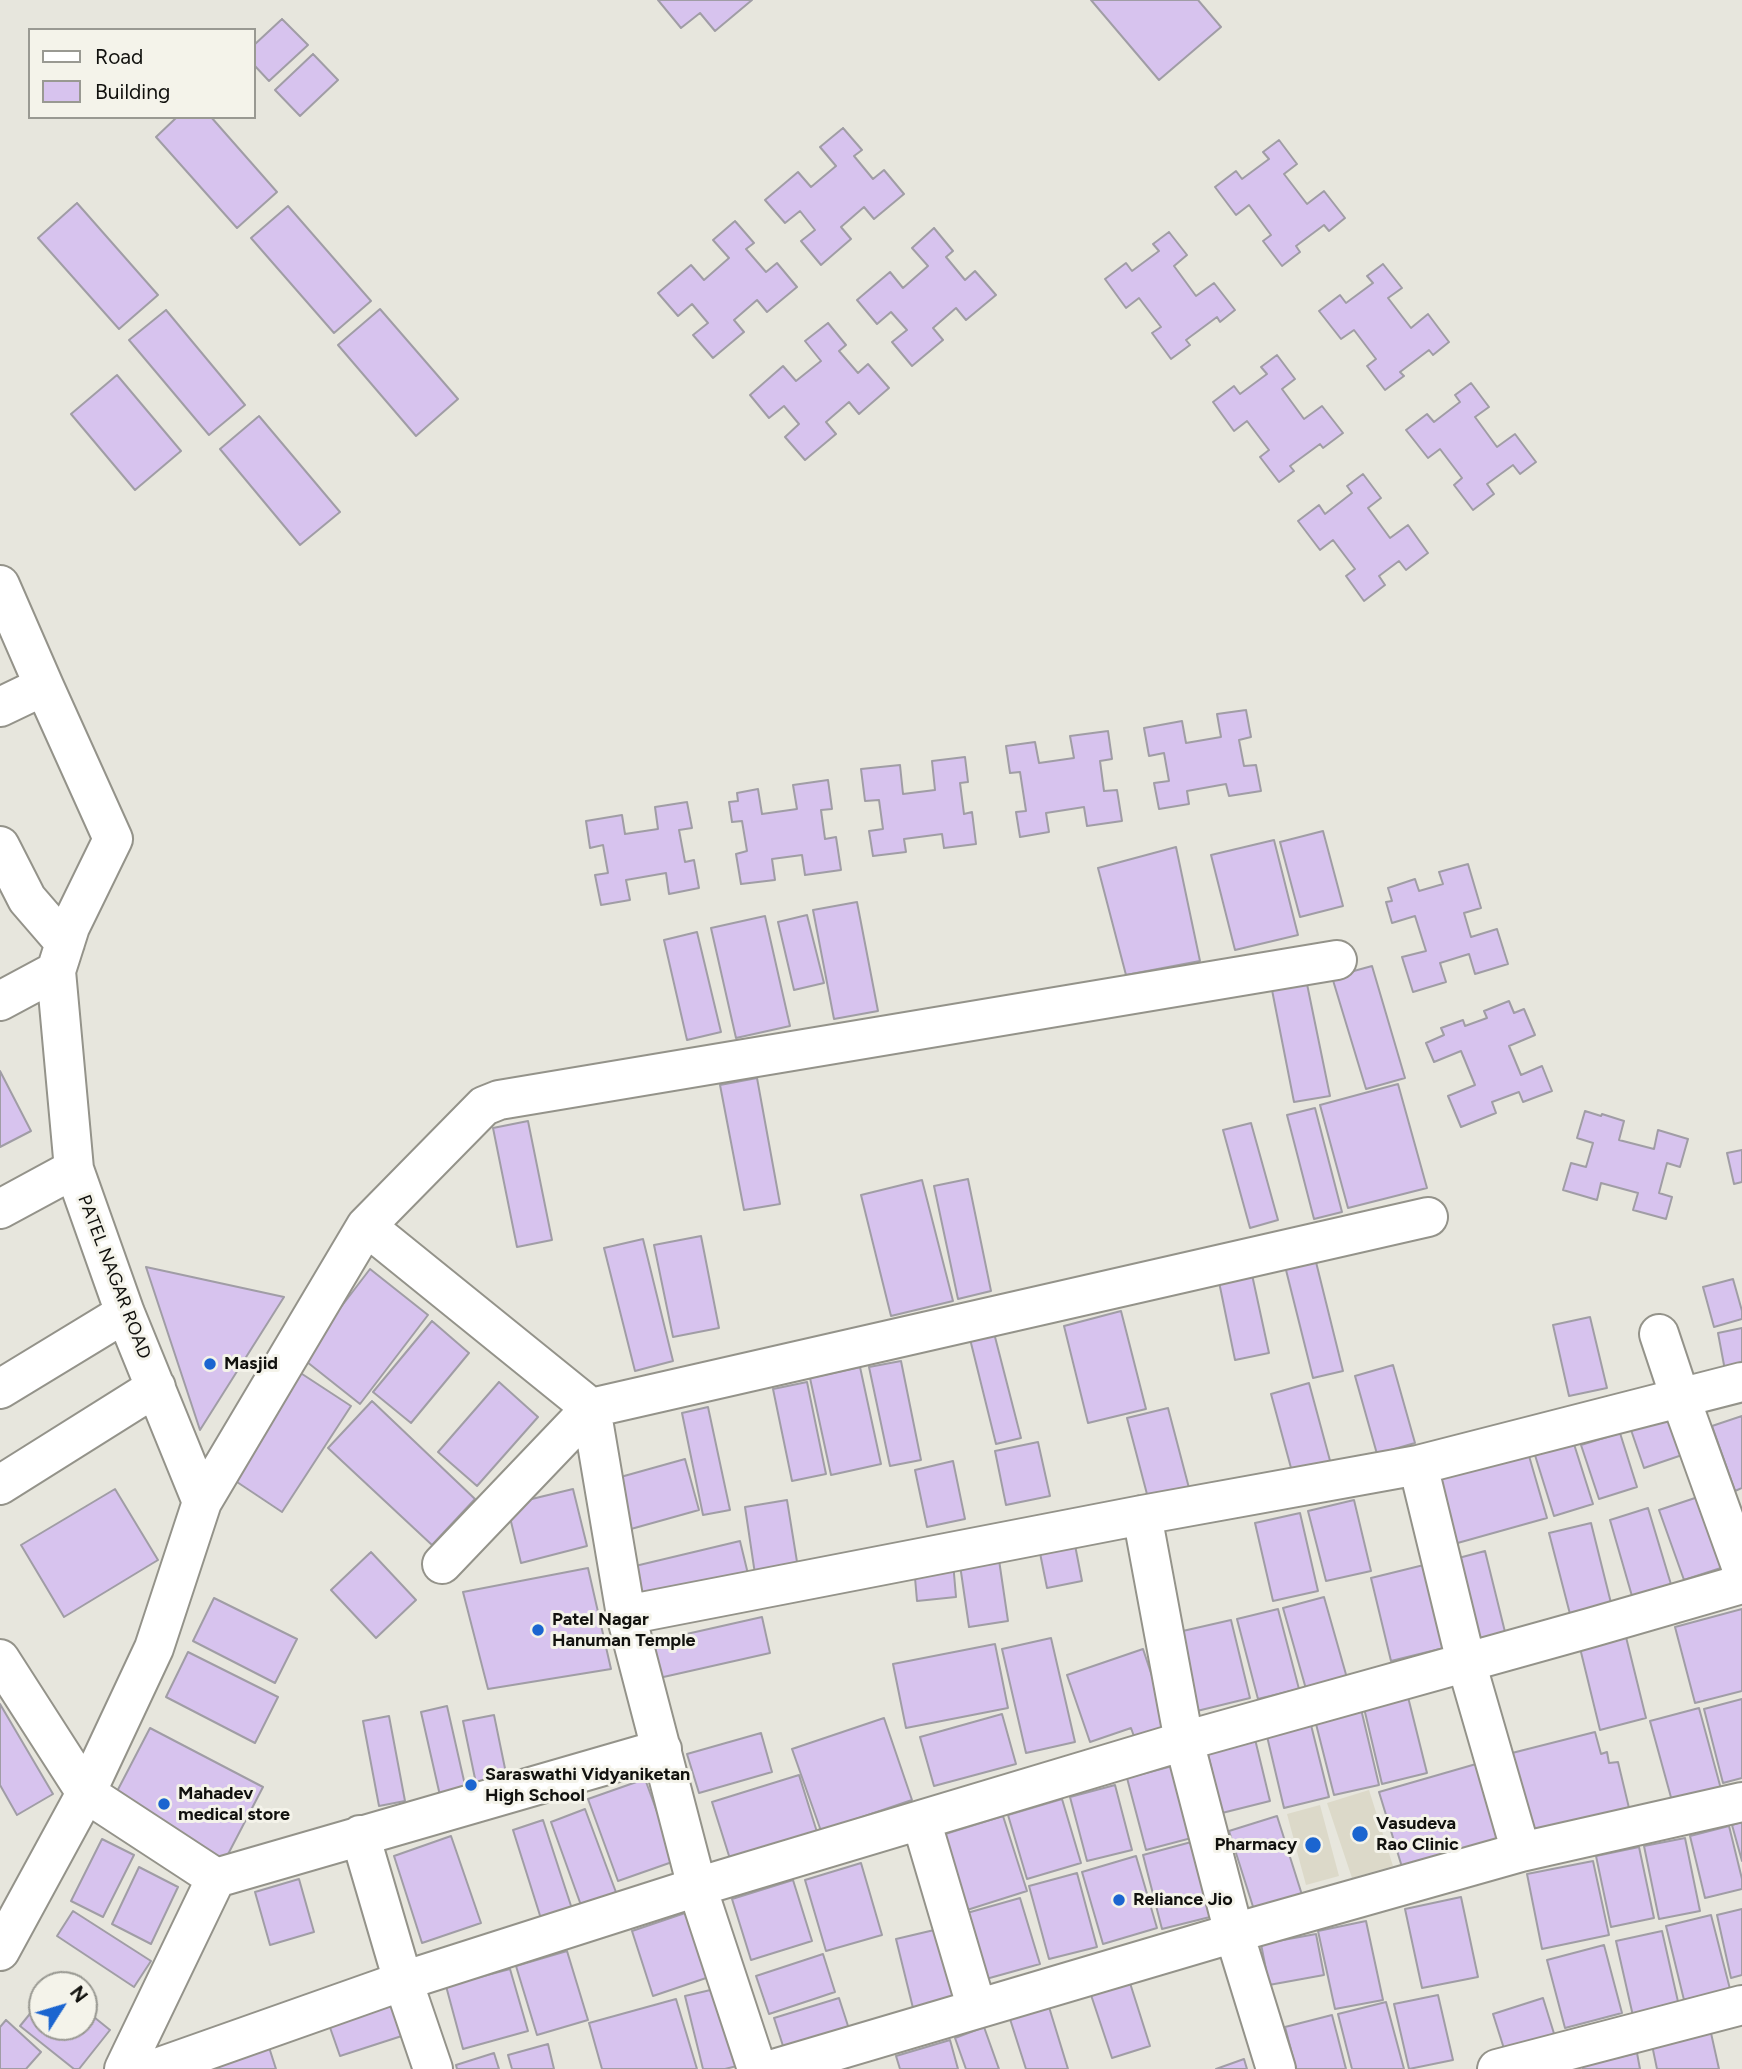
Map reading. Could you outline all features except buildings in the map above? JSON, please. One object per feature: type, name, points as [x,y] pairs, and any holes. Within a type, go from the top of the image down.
[{"type":"street","name":"PATEL NAGAR ROAD","points":[[0,585],[113,839],[70,927],[60,957],[74,1169],[125,1313],[202,1502]]},
{"type":"street","points":[[0,707],[44,686]]},
{"type":"street","points":[[0,846],[60,957],[0,1001]]},
{"type":"street","points":[[0,1951],[86,1793],[154,1648],[202,1502],[366,1226],[484,1106],[499,1100],[1337,960]]},
{"type":"street","points":[[0,1209],[74,1169]]},
{"type":"street","points":[[442,1564],[591,1408],[1427,1217]]},
{"type":"street","points":[[366,1226],[591,1408],[626,1615],[697,1887],[757,2069]]},
{"type":"street","points":[[0,1389],[125,1313]]},
{"type":"street","points":[[1660,1334],[1742,1569]]},
{"type":"street","points":[[626,1615],[1142,1515],[1418,1465],[1742,1382]]},
{"type":"street","points":[[0,1485],[156,1387]]},
{"type":"street","points":[[1418,1465],[1466,1662],[1521,1852]]},
{"type":"street","points":[[1142,1515],[1184,1741],[1234,1933],[1276,2069]]},
{"type":"street","points":[[154,2069],[403,1981],[697,1887],[1184,1741],[1742,1584]]},
{"type":"street","points":[[0,1659],[86,1793],[216,1878]]},
{"type":"street","points":[[124,2069],[216,1878],[662,1749]]},
{"type":"street","points":[[774,2069],[879,2054],[977,2009],[1234,1933],[1521,1852],[1742,1802]]},
{"type":"street","points":[[920,1820],[977,2009]]},
{"type":"street","points":[[360,1835],[403,1981],[433,2069]]},
{"type":"street","points":[[1497,2069],[1562,2061],[1742,2005]]},
{"type":"shaded area","name":"Vasudeva Rao Clinic","points":[[1369,1790],[1393,1866],[1352,1878],[1327,1803]]},
{"type":"shaded area","name":"Pharmacy","points":[[1320,1805],[1339,1876],[1306,1885],[1287,1814]]},
{"type":"place","name":"Masjid","points":[[210,1364]]},
{"type":"place","name":"Patel Nagar Hanuman Temple","points":[[538,1630]]},
{"type":"place","name":"Saraswathi Vidyaniketan High School","points":[[471,1785]]},
{"type":"place","name":"Mahadev medical store","points":[[164,1804]]},
{"type":"place","name":"Vasudeva Rao Clinic","points":[[1360,1834]]},
{"type":"place","name":"Pharmacy","points":[[1313,1845]]},
{"type":"place","name":"Reliance Jio","points":[[1119,1900]]}]
